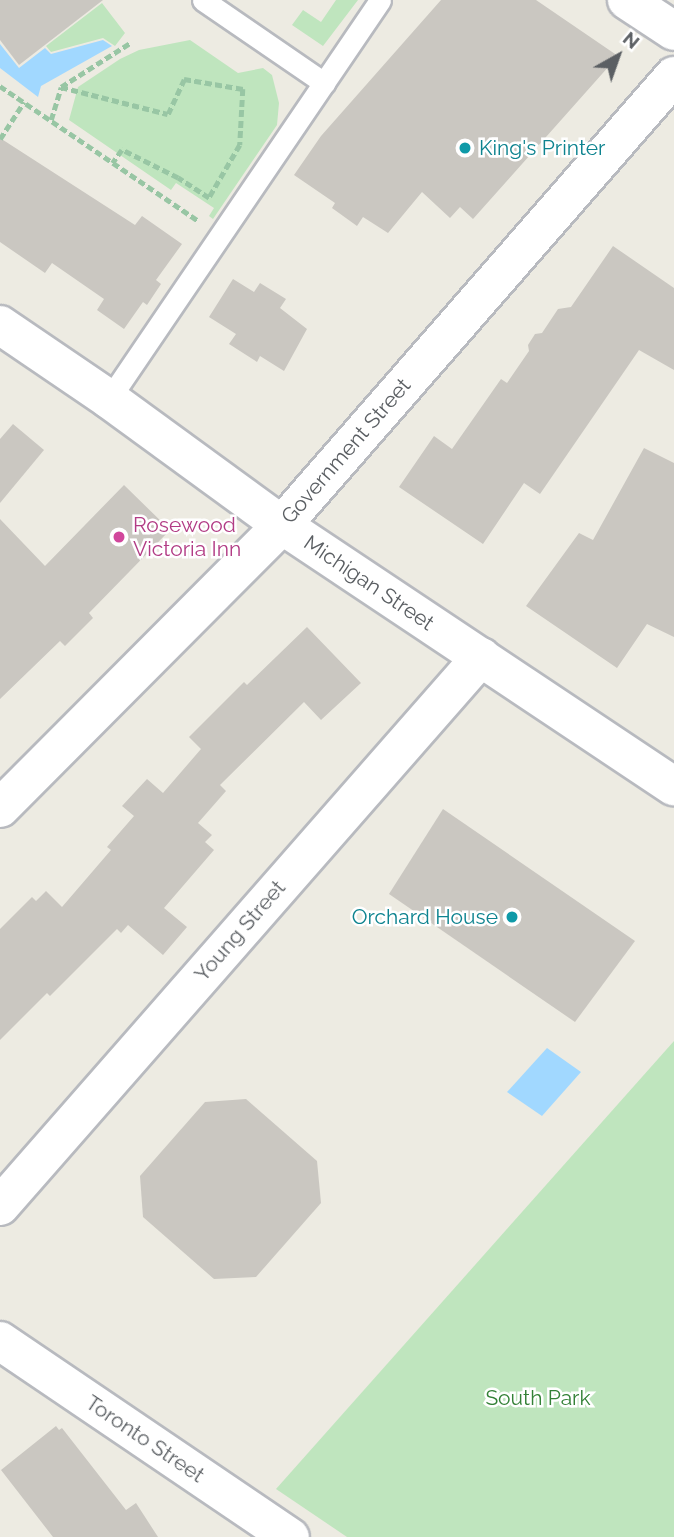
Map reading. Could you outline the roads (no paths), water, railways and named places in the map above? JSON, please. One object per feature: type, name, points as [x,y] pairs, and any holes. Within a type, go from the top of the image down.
[{"type":"street","points":[[627,0],[674,31]]},
{"type":"street","name":"Government Street","points":[[0,808],[282,525],[674,76]]},
{"type":"street","name":"Michigan Street","points":[[0,325],[109,399],[282,525],[674,786]]},
{"type":"street","name":"Young Street","points":[[0,1206],[481,657]]},
{"type":"street","name":"Toronto Street","points":[[0,1341],[286,1536]]},
{"type":"lane","points":[[203,0],[324,83]]},
{"type":"lane","points":[[109,399],[380,0]]},
{"type":"water","points":[[103,40],[112,46],[41,86],[38,97],[0,68],[0,44],[19,68],[45,48],[51,54]]},
{"type":"water","points":[[547,1048],[581,1072],[542,1116],[507,1092]]},
{"type":"place","name":"King's Printer","points":[[465,148]]},
{"type":"place","name":"Rosewood Victoria Inn","points":[[119,537]]},
{"type":"place","name":"Orchard House","points":[[512,917]]},
{"type":"park label","name":"South Park","points":[[538,1398]]}]
